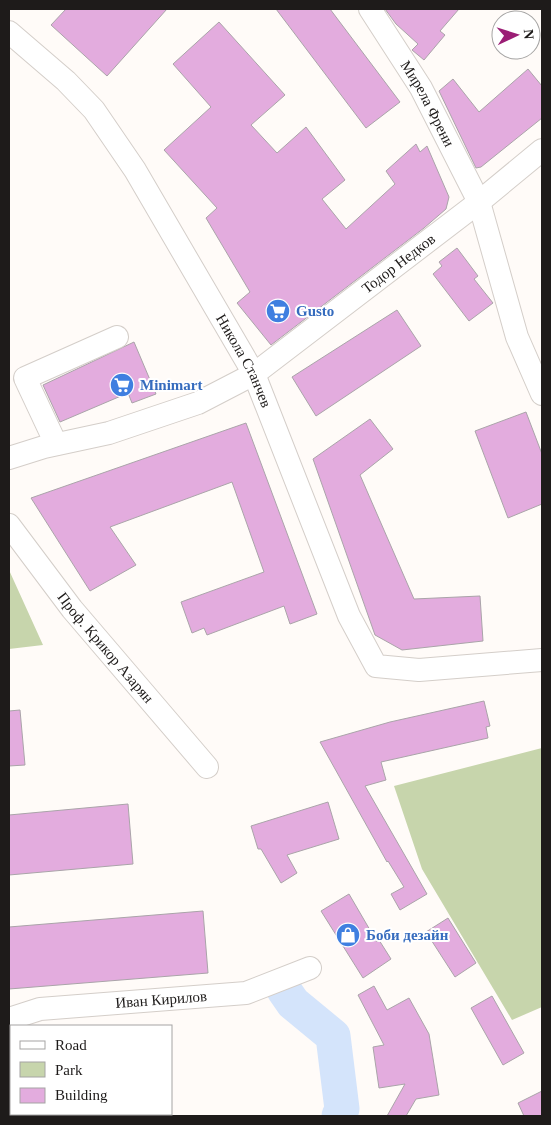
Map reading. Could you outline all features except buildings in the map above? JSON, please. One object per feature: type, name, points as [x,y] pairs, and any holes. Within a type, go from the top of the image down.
[{"type":"street","name":"Мирела Френи","points":[[370,9],[421,88],[479,202],[517,337],[542,394]]},
{"type":"street","name":"Никола Станчев","points":[[9,32],[66,81],[94,110],[136,170],[254,374],[348,616],[376,666],[419,670],[542,660]]},
{"type":"street","name":"Тодор Недков","points":[[9,458],[56,444],[109,433],[198,403],[254,374],[479,202],[542,150]]},
{"type":"street","points":[[56,444],[25,378],[117,337]]},
{"type":"street","name":"Проф. Крикор Азарян","points":[[9,525],[72,609],[207,767]]},
{"type":"street","name":"Иван Кирилов","points":[[9,1020],[40,1009],[246,993],[310,968]]},
{"type":"green space","points":[[9,570],[43,645],[9,649]]},
{"type":"green space","points":[[542,748],[542,1007],[512,1020],[422,869],[394,786]]},
{"type":"waterway","points":[[284,990],[293,1003],[333,1036],[342,1109],[339,1116]]},
{"type":"place","name":"Gusto","points":[[278,311]]},
{"type":"place","name":"Minimart","points":[[122,385]]},
{"type":"place","name":"Боби дезайн","points":[[348,935]]}]
